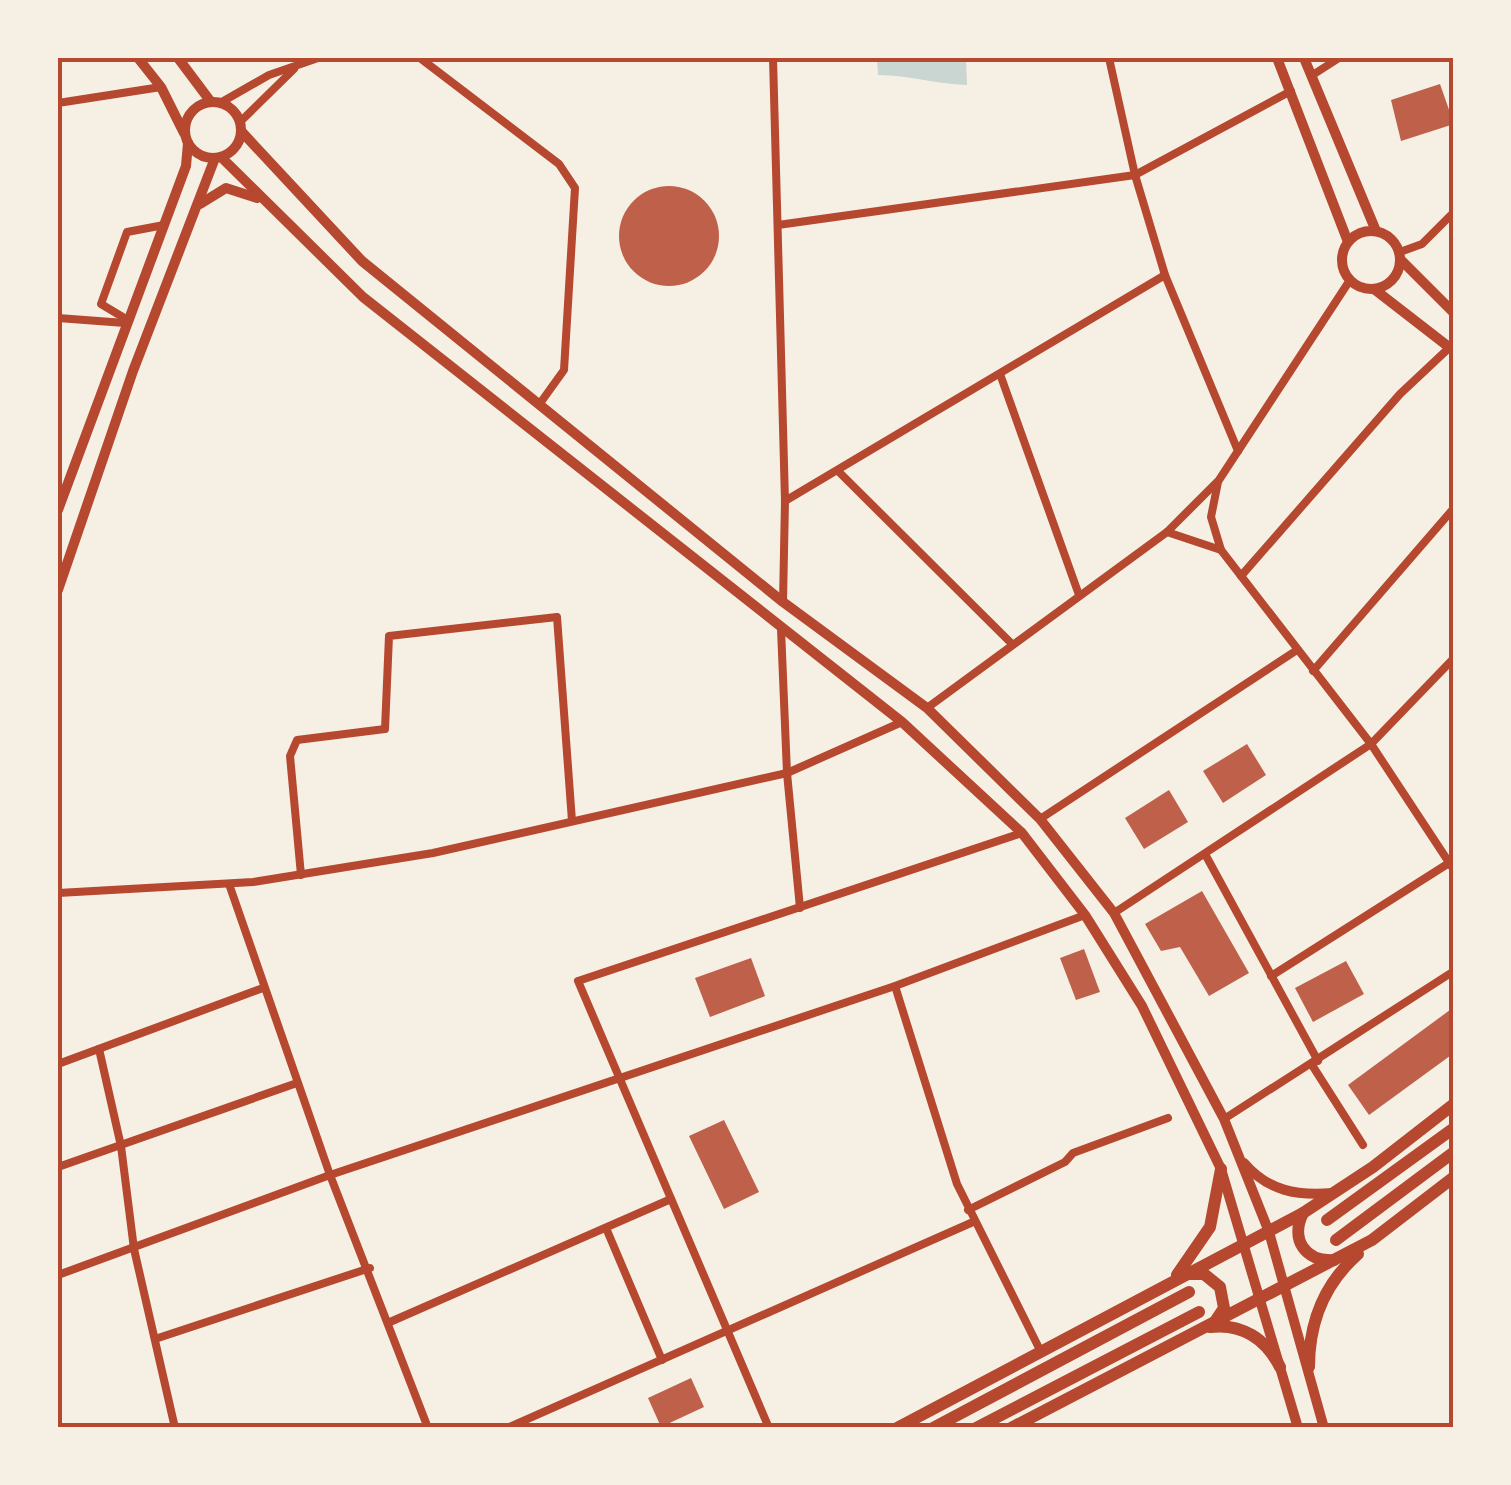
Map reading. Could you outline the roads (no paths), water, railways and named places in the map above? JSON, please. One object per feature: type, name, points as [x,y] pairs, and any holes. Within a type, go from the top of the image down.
[{"type":"main road","points":[[897,1428],[1303,1214],[1454,1104]]},
{"type":"main road","points":[[1327,1220],[1454,1128]]},
{"type":"main road","points":[[1336,1240],[1454,1152]]},
{"type":"main road","points":[[1164,1286],[1203,1240],[1218,1199],[1221,1169]]},
{"type":"main road","points":[[1309,1367],[1314,1323],[1326,1294],[1345,1266],[1372,1240],[1454,1177]]},
{"type":"main road","points":[[1303,1214],[1298,1236],[1304,1250],[1323,1261],[1338,1259]]},
{"type":"main road","points":[[1011,1428],[1372,1240]]},
{"type":"main road","points":[[1182,1276],[1204,1274],[1220,1287],[1224,1308],[1214,1322]]},
{"type":"main road","points":[[933,1428],[1188,1292]]},
{"type":"main road","points":[[976,1428],[1199,1312]]},
{"type":"main road","points":[[1194,1332],[1217,1326],[1242,1330],[1262,1341],[1280,1367]]},
{"type":"street","points":[[138,58],[161,87],[186,139],[201,156],[218,158],[363,298],[902,722],[1022,833],[1086,915],[1142,1006],[1221,1169],[1298,1428]]},
{"type":"street","points":[[178,58],[362,261],[541,402],[783,602],[928,708],[1040,819],[1114,914],[1224,1118],[1269,1232],[1324,1428]]},
{"type":"street","points":[[58,510],[186,166],[186,139],[194,109],[318,58]]},
{"type":"street","points":[[420,58],[558,164],[575,188],[564,370],[541,402]]},
{"type":"street","points":[[773,58],[783,602]]},
{"type":"street","points":[[1108,58],[1135,175],[1165,275],[1238,451]]},
{"type":"street","points":[[1278,58],[1348,242]]},
{"type":"street","points":[[1304,58],[1376,231],[1395,242],[1400,256],[1454,313]]},
{"type":"street","points":[[1311,76],[1340,58]]},
{"type":"street","points":[[58,590],[133,372],[218,158],[234,148],[241,127],[297,66]]},
{"type":"street","points":[[58,103],[161,87]]},
{"type":"street","points":[[778,226],[1135,175],[1292,91]]},
{"type":"street","points":[[199,204],[226,188],[262,200]]},
{"type":"street","points":[[1374,289],[1391,282],[1400,256],[1422,244],[1454,212]]},
{"type":"street","points":[[126,321],[101,304],[127,232],[164,226]]},
{"type":"street","points":[[1350,280],[1342,254],[1348,242],[1356,235],[1376,231]]},
{"type":"street","points":[[784,501],[1165,275]]},
{"type":"street","points":[[1241,576],[1400,394],[1451,350],[1374,289],[1350,280]]},
{"type":"street","points":[[928,708],[1011,643],[1167,532],[1218,480],[1350,280]]},
{"type":"street","points":[[58,318],[126,321]]},
{"type":"street","points":[[1000,374],[1079,595]]},
{"type":"street","points":[[838,471],[1011,643]]},
{"type":"street","points":[[1218,480],[1211,517],[1221,550],[1371,744],[1451,867],[1271,976]]},
{"type":"street","points":[[1312,671],[1454,508]]},
{"type":"street","points":[[1167,532],[1221,550]]},
{"type":"street","points":[[301,874],[290,756],[297,740],[385,729],[389,636],[558,617],[572,822]]},
{"type":"street","points":[[781,630],[787,772],[800,908]]},
{"type":"street","points":[[1040,819],[1297,650]]},
{"type":"street","points":[[1114,914],[1371,744],[1453,658]]},
{"type":"street","points":[[58,893],[229,884],[432,853],[787,772],[902,722]]},
{"type":"street","points":[[769,1428],[578,981],[1022,833]]},
{"type":"street","points":[[1204,854],[1363,1145]]},
{"type":"street","points":[[229,884],[330,1175],[370,1268],[428,1428]]},
{"type":"street","points":[[58,1274],[617,1076],[895,986],[1086,915]]},
{"type":"street","points":[[1224,1118],[1454,970]]},
{"type":"street","points":[[895,986],[968,1210],[1042,1352]]},
{"type":"street","points":[[58,1064],[263,988]]},
{"type":"street","points":[[99,1049],[121,1146],[134,1248],[175,1428]]},
{"type":"street","points":[[58,1167],[297,1083]]},
{"type":"street","points":[[968,1210],[1074,1154],[1168,1118]]},
{"type":"street","points":[[1239,1157],[1258,1178],[1284,1191],[1310,1195],[1338,1192]]},
{"type":"street","points":[[390,1322],[671,1200]]},
{"type":"street","points":[[508,1428],[973,1222]]},
{"type":"street","points":[[606,1228],[662,1360]]},
{"type":"street","points":[[155,1339],[370,1268]]}]
